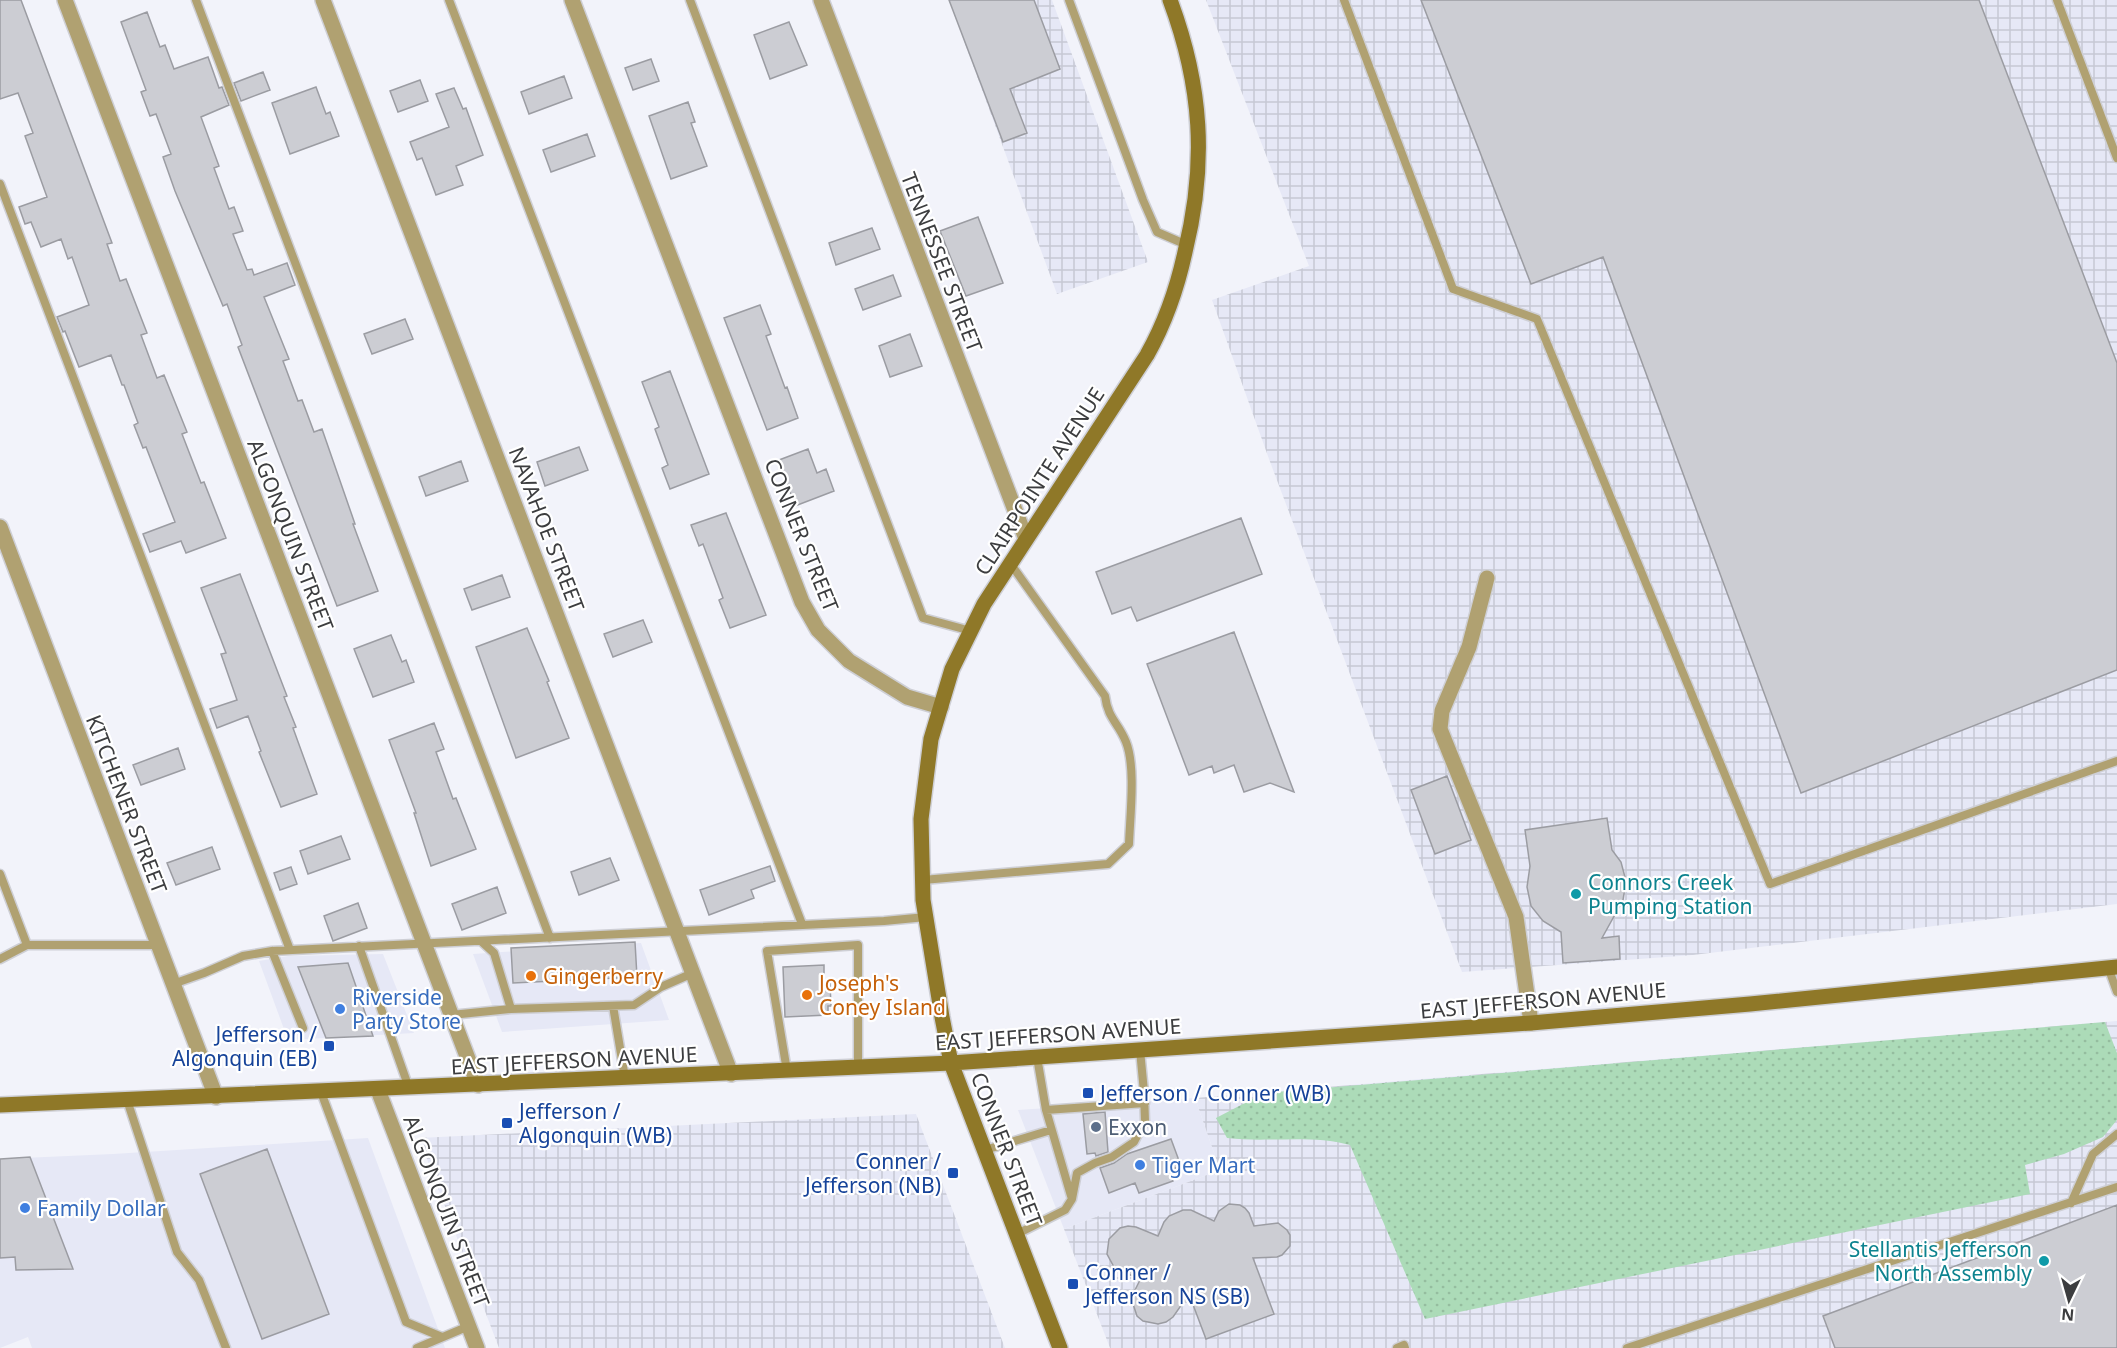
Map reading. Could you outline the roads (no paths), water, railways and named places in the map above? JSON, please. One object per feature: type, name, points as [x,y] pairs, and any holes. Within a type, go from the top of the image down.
[{"type":"main road","name":"CLAIRPOINTE AVENUE","points":[[941,707],[952,669],[984,604],[1147,355],[1162,329],[1179,280],[1195,214],[1200,162],[1196,102],[1183,37],[1170,0]]},
{"type":"main road","name":"CONNER STREET","points":[[941,707],[931,739],[921,819],[926,917],[942,1017],[951,1063],[1060,1348]]},
{"type":"main road","name":"EAST JEFFERSON AVENUE","points":[[0,1106],[951,1063],[1531,1023],[1750,1004],[2113,967]]},
{"type":"street","name":"ALGONQUIN STREET","points":[[65,0],[478,1086]]},
{"type":"street","name":"NAVAHOE STREET","points":[[323,0],[731,1074]]},
{"type":"street","name":"CONNER STREET","points":[[572,0],[802,602],[818,630],[849,661],[907,697],[941,707]]},
{"type":"street","name":"TENNESSEE STREET","points":[[820,0],[1026,538]]},
{"type":"street","name":"KITCHENER STREET","points":[[0,527],[216,1096]]},
{"type":"street","points":[[1486,578],[1469,647],[1442,711],[1440,729],[1516,916],[1531,1023]]},
{"type":"street","name":"ALGONQUIN STREET","points":[[378,1090],[477,1348]]},
{"type":"lane","points":[[196,0],[550,938]]},
{"type":"lane","points":[[449,0],[802,924]]},
{"type":"lane","points":[[690,0],[923,618],[971,631]]},
{"type":"lane","points":[[1069,0],[1157,232],[1187,245]]},
{"type":"lane","points":[[1344,0],[1453,289],[1537,319],[1770,884],[2117,761]]},
{"type":"lane","points":[[2057,0],[2117,158]]},
{"type":"lane","points":[[0,184],[290,950]]},
{"type":"lane","points":[[923,880],[1108,864],[1129,844],[1131,773],[1126,742],[1107,711],[1105,696],[1010,563]]},
{"type":"lane","points":[[0,873],[27,945]]},
{"type":"lane","points":[[173,984],[243,956],[272,951],[482,942],[926,917]]},
{"type":"lane","points":[[482,942],[494,952],[511,1009]]},
{"type":"lane","points":[[0,959],[27,945],[158,945]]},
{"type":"lane","points":[[787,1071],[767,951],[858,945],[858,1068]]},
{"type":"lane","points":[[359,946],[409,1088]]},
{"type":"lane","points":[[272,951],[303,1028]]},
{"type":"lane","points":[[2113,967],[2117,992]]},
{"type":"lane","points":[[451,1015],[511,1009],[634,1005],[662,987],[693,972]]},
{"type":"lane","points":[[614,1006],[625,1079]]},
{"type":"lane","points":[[1017,1234],[1065,1210],[1072,1199],[1077,1173],[1095,1162],[1112,1157],[1134,1142],[1145,1121],[1140,1050]]},
{"type":"lane","points":[[1037,1057],[1046,1110],[1072,1199]]},
{"type":"lane","points":[[321,1092],[406,1322],[442,1337]]},
{"type":"lane","points":[[127,1100],[177,1252],[199,1280],[226,1348]]},
{"type":"lane","points":[[1046,1110],[1144,1103]]},
{"type":"lane","points":[[985,1150],[1051,1130]]},
{"type":"lane","points":[[2071,1203],[2093,1154],[2117,1134]]},
{"type":"lane","points":[[1627,1348],[2117,1187]]},
{"type":"lane","points":[[417,1348],[469,1326]]},
{"type":"lane","points":[[1397,1348],[1404,1346],[1405,1348]]},
{"type":"place","name":"Connors Creek Pumping Station","points":[[1576,894]]},
{"type":"place","name":"Gingerberry","points":[[531,976]]},
{"type":"place","name":"Joseph's Coney Island","points":[[807,995]]},
{"type":"place","name":"Riverside Party Store","points":[[340,1009]]},
{"type":"place","name":"Jefferson / Algonquin (EB)","points":[[329,1046]]},
{"type":"place","name":"Jefferson / Conner (WB)","points":[[1088,1093]]},
{"type":"place","name":"Jefferson / Algonquin (WB)","points":[[507,1123]]},
{"type":"place","name":"Exxon","points":[[1096,1127]]},
{"type":"place","name":"Tiger Mart","points":[[1140,1165]]},
{"type":"place","name":"Conner / Jefferson (NB)","points":[[953,1173]]},
{"type":"place","name":"Family Dollar","points":[[25,1208]]},
{"type":"place","name":"Stellantis Jefferson North Assembly","points":[[2044,1261]]},
{"type":"place","name":"Conner / Jefferson NS (SB)","points":[[1073,1284]]}]
